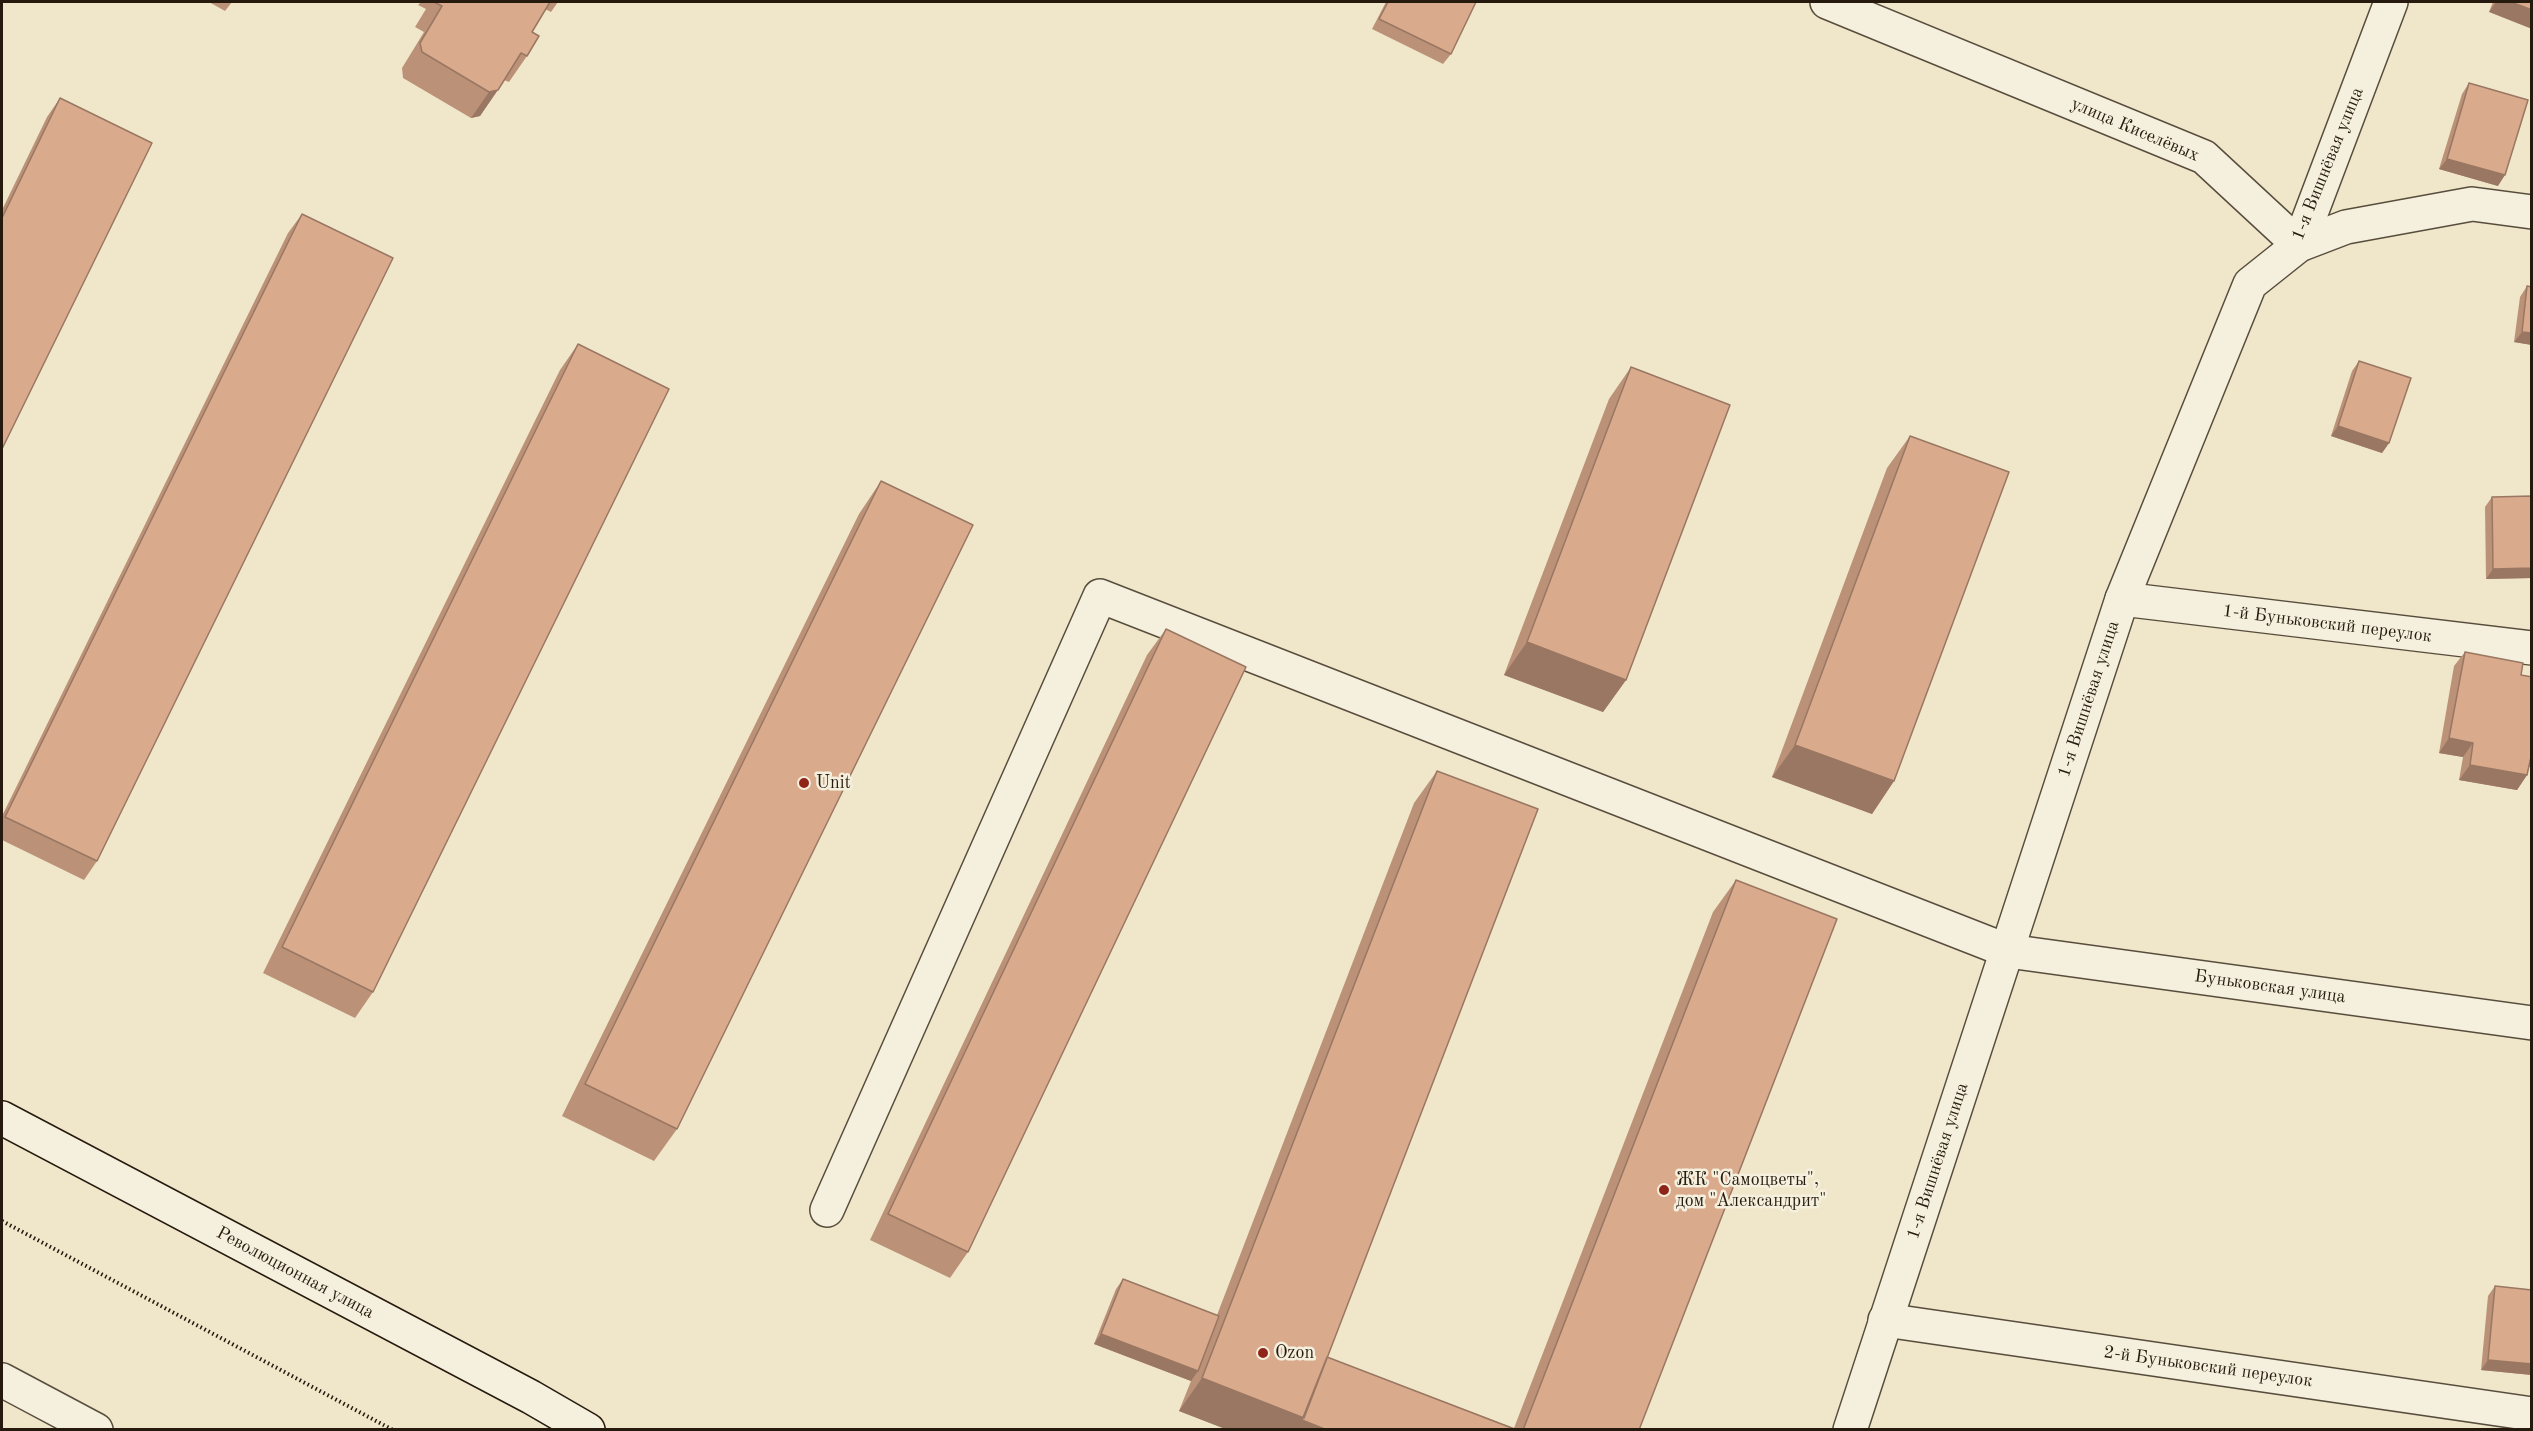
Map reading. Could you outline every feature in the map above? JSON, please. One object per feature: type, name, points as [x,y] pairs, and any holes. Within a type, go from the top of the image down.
[{"type":"street","name":"улица Киселёвых","points":[[1827,2],[2204,157],[2299,245]]},
{"type":"street","name":"1-я Вишнёвая улица","points":[[1850,1430],[2122,599],[2250,284],[2299,245],[2391,2]]},
{"type":"street","points":[[2299,245],[2346,227],[2472,204],[2532,212]]},
{"type":"street","name":"Буньковская улица","points":[[827,1210],[1100,596],[2008,951],[2532,1023]]},
{"type":"street","name":"1-й Буньковский переулок","points":[[2122,599],[2532,648]]},
{"type":"street","name":"Революционная улица","points":[[2,1118],[510,1386],[588,1430]]},
{"type":"street","name":"2-й Буньковский переулок","points":[[1885,1320],[2532,1414]]},
{"type":"street","points":[[2,1380],[96,1430]]},
{"type":"path","points":[[2,1221],[393,1430]]},
{"type":"building","points":[[434,2],[550,2],[532,32],[539,36],[527,56],[521,53],[498,90],[489,92],[422,52],[420,43],[442,6]]},
{"type":"building","points":[[1388,2],[1476,2],[1451,54],[1379,19]]},
{"type":"building","points":[[2511,2],[2532,2],[2532,10]]},
{"type":"building","points":[[2469,83],[2528,100],[2505,175],[2447,159]]},
{"type":"building","points":[[60,98],[152,143],[2,449],[2,218]]},
{"type":"building","points":[[302,214],[393,258],[97,861],[5,817]]},
{"type":"building","points":[[2527,286],[2532,287],[2532,333],[2522,332]]},
{"type":"building","points":[[578,344],[669,389],[373,992],[282,947]]},
{"type":"building","points":[[2359,361],[2411,378],[2389,443],[2338,426]]},
{"type":"building","points":[[1631,367],[1730,405],[1626,680],[1527,642]]},
{"type":"building","points":[[1910,436],[2009,472],[1894,781],[1795,745]]},
{"type":"building","points":[[881,481],[973,525],[677,1129],[585,1084]]},
{"type":"building","points":[[2532,496],[2532,568],[2493,569],[2492,497]]},
{"type":"building","points":[[1166,629],[1246,667],[968,1252],[888,1214]]},
{"type":"building","points":[[2465,652],[2523,663],[2521,675],[2532,677],[2532,752],[2527,775],[2470,765],[2473,743],[2449,738]]},
{"type":"building","points":[[1437,771],[1538,809],[1304,1418],[1202,1378]]},
{"type":"building","name":"ЖК \"Самоцветы\", дом \"Александрит\"","points":[[1736,880],[1837,919],[1639,1430],[1523,1430]]},
{"type":"building","points":[[1123,1279],[1219,1316],[1198,1371],[1101,1334]]},
{"type":"building","points":[[2495,1286],[2532,1290],[2532,1364],[2488,1360]]},
{"type":"building","points":[[1327,1357],[1517,1430],[1327,1430],[1302,1420]]},
{"type":"place","name":"Unit","points":[[804,783]]},
{"type":"place","name":"ЖК \"Самоцветы\", дом \"Александрит\"","points":[[1664,1190]]},
{"type":"place","name":"Ozon","points":[[1263,1353]]}]
